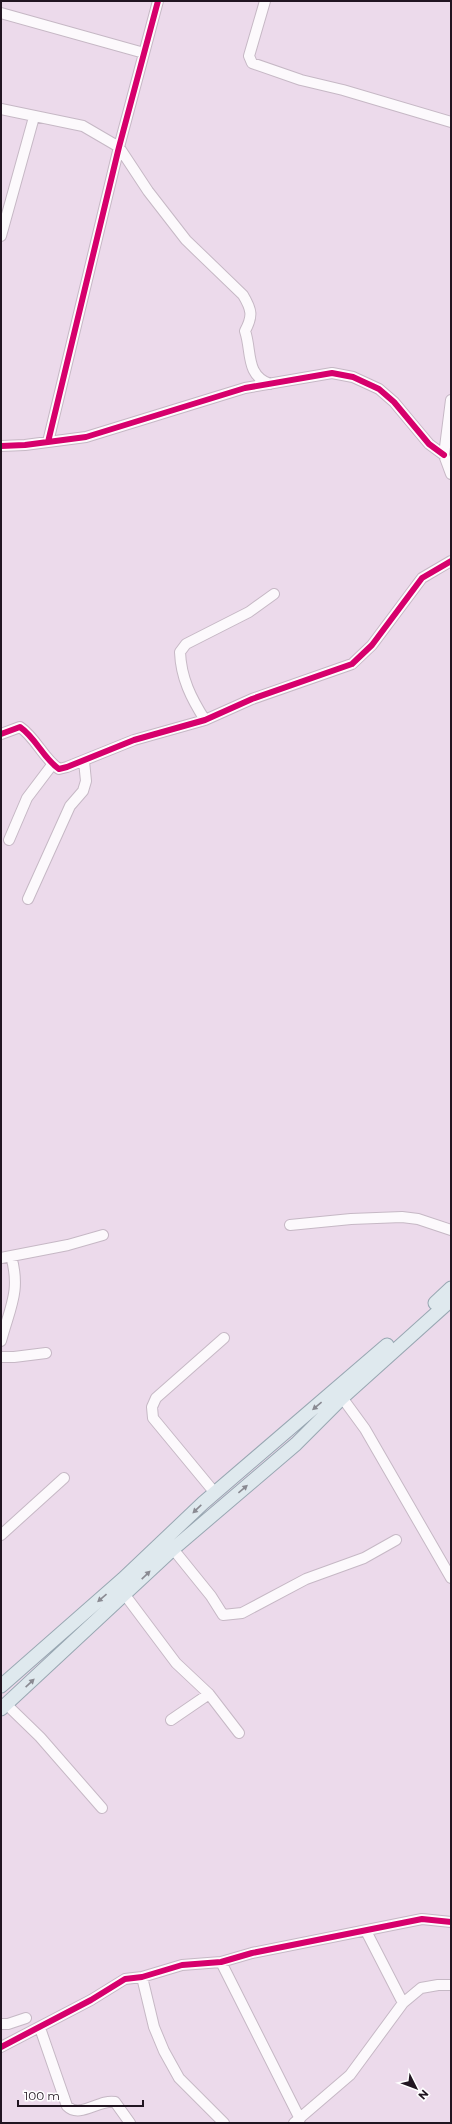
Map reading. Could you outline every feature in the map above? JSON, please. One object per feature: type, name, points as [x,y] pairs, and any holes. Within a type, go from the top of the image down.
[{"type":"main road","points":[[4,1707],[173,1549],[296,1444],[339,1394],[451,1288]]},
{"type":"main road","points":[[1,1686],[124,1578],[215,1493],[339,1394],[451,1300]]},
{"type":"street","points":[[48,442],[119,147],[158,1]]},
{"type":"street","points":[[265,1],[249,56],[252,62],[301,80],[365,96],[451,122]]},
{"type":"street","points":[[1,13],[144,53]]},
{"type":"street","points":[[1,109],[83,126],[119,147],[148,191],[186,240],[243,295],[249,306],[251,320],[245,331],[248,341],[250,364],[261,380],[270,384]]},
{"type":"street","points":[[1,236],[34,117]]},
{"type":"street","points":[[1,446],[86,437],[131,425],[165,411],[238,390],[332,373],[353,377],[379,389],[394,402],[429,444],[444,455]]},
{"type":"street","points":[[451,400],[444,455],[451,474]]},
{"type":"street","points":[[429,444],[446,434]]},
{"type":"street","points":[[1,734],[20,727],[28,732],[52,765],[59,769],[84,761],[134,740],[205,720],[252,699],[352,664],[372,645],[422,578],[451,561]]},
{"type":"street","points":[[205,720],[192,699],[184,681],[180,652],[186,644],[249,612],[274,594]]},
{"type":"street","points":[[28,899],[70,806],[83,791],[86,780],[84,761]]},
{"type":"street","points":[[9,840],[27,798],[52,765]]},
{"type":"street","points":[[290,1225],[351,1219],[402,1217],[418,1220],[451,1230]]},
{"type":"street","points":[[1,1341],[15,1292],[16,1274],[6,1257],[68,1245],[103,1235]]},
{"type":"street","points":[[215,1493],[153,1418],[152,1407],[156,1398],[224,1338]]},
{"type":"street","points":[[1,1357],[46,1353]]},
{"type":"street","points":[[339,1394],[365,1429],[451,1578]]},
{"type":"street","points":[[1,1534],[64,1478]]},
{"type":"street","points":[[173,1549],[211,1596],[220,1612],[223,1615],[228,1616],[242,1613],[306,1579],[364,1558],[396,1540]]},
{"type":"street","points":[[125,1595],[176,1663],[209,1694],[239,1733]]},
{"type":"street","points":[[171,1720],[209,1694]]},
{"type":"street","points":[[4,1707],[40,1737],[102,1808]]},
{"type":"street","points":[[1,2046],[40,2028],[92,2000],[125,1979],[142,1977],[182,1965],[221,1962],[252,1953],[422,1919],[451,1922]]},
{"type":"street","points":[[366,1931],[403,2003]]},
{"type":"street","points":[[221,1962],[297,2121],[350,2075],[403,2003],[421,1988],[438,1985],[451,1985]]},
{"type":"street","points":[[142,1977],[154,2027],[164,2051],[179,2078],[224,2123]]},
{"type":"street","points":[[1,2024],[8,2024],[26,2018]]},
{"type":"street","points":[[40,2028],[67,2106],[72,2110],[77,2111],[104,2102],[115,2102],[130,2123]]},
{"type":"cycle path","points":[[48,442],[119,147],[158,1]]},
{"type":"cycle path","points":[[1,446],[25,445],[86,437],[245,388],[332,373],[353,377],[379,389],[394,402],[429,444],[444,455]]},
{"type":"cycle path","points":[[1,734],[20,727],[31,737],[48,759],[59,769],[134,740],[205,720],[252,699],[352,664],[372,645],[422,578],[451,561]]},
{"type":"cycle path","points":[[1,2047],[91,2000],[125,1979],[142,1977],[182,1965],[221,1962],[252,1953],[422,1919],[451,1922]]}]
